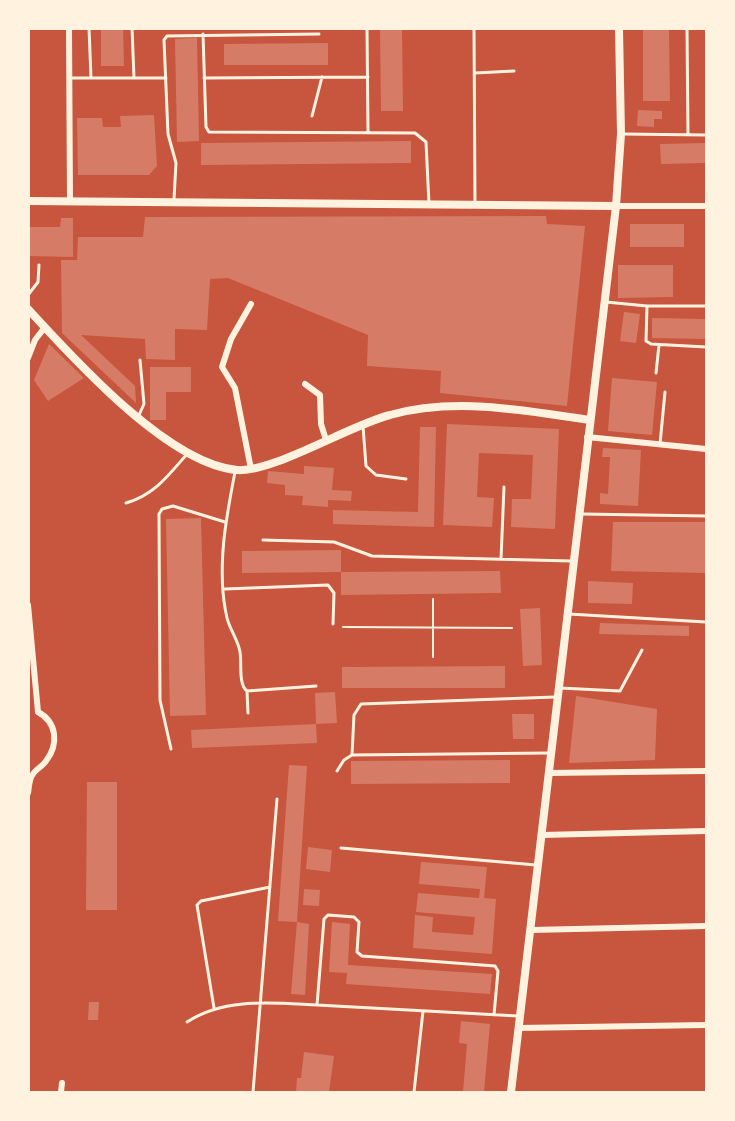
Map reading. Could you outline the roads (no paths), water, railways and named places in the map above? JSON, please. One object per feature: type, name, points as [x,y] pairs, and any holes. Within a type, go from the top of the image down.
[{"type":"street","points":[[69,28],[70,202]]},
{"type":"street","points":[[511,1092],[616,206],[621,134],[619,28]]},
{"type":"street","points":[[28,201],[174,204],[706,206]]},
{"type":"street","points":[[251,304],[231,339],[222,367],[235,388],[251,469]]},
{"type":"street","points":[[28,309],[138,417],[186,454],[215,466],[235,470],[251,469],[362,424],[404,411],[446,407],[506,409],[589,420]]},
{"type":"street","points":[[28,358],[35,340],[45,327]]},
{"type":"street","points":[[305,384],[320,395],[321,424],[326,440]]},
{"type":"street","points":[[587,437],[706,449]]},
{"type":"street","points":[[28,605],[38,712],[48,717],[53,725],[54,749],[45,763],[31,776],[28,793]]},
{"type":"street","points":[[548,773],[706,771]]},
{"type":"street","points":[[542,835],[706,831]]},
{"type":"street","points":[[531,930],[706,926]]},
{"type":"street","points":[[518,1028],[706,1025]]},
{"type":"street","points":[[61,1092],[62,1083]]},
{"type":"lane","points":[[89,28],[91,78]]},
{"type":"lane","points":[[132,28],[134,78]]},
{"type":"lane","points":[[367,28],[368,132]]},
{"type":"lane","points":[[474,28],[475,206]]},
{"type":"lane","points":[[687,28],[688,135]]},
{"type":"lane","points":[[203,34],[206,127],[213,133],[415,133],[422,136],[426,142],[429,205]]},
{"type":"lane","points":[[174,204],[176,163],[168,134],[164,40],[167,36],[319,34]]},
{"type":"lane","points":[[475,73],[514,71]]},
{"type":"lane","points":[[312,116],[322,77]]},
{"type":"lane","points":[[204,78],[368,77]]},
{"type":"lane","points":[[70,78],[166,78]]},
{"type":"lane","points":[[621,134],[706,135]]},
{"type":"lane","points":[[28,295],[38,282],[39,265]]},
{"type":"lane","points":[[604,302],[647,306],[706,306]]},
{"type":"lane","points":[[647,306],[646,341],[659,345],[706,346]]},
{"type":"lane","points":[[656,373],[659,345]]},
{"type":"lane","points":[[138,417],[144,404],[140,360]]},
{"type":"lane","points":[[660,446],[665,392]]},
{"type":"lane","points":[[362,424],[366,466],[376,475],[406,478]]},
{"type":"lane","points":[[126,503],[139,500],[160,486],[186,454]]},
{"type":"lane","points":[[235,470],[225,522],[225,589],[227,621],[240,649],[242,686],[247,691],[248,713]]},
{"type":"lane","points":[[501,559],[504,487]]},
{"type":"lane","points":[[171,749],[160,700],[157,521],[162,509],[174,506],[225,522]]},
{"type":"lane","points":[[579,514],[706,516]]},
{"type":"lane","points":[[263,540],[334,542],[372,556],[573,561]]},
{"type":"lane","points":[[225,589],[328,585],[334,593],[333,624]]},
{"type":"lane","points":[[567,614],[706,622]]},
{"type":"lane","points":[[337,771],[352,754],[354,715],[361,704],[558,692],[620,691],[642,650]]},
{"type":"lane","points":[[247,691],[316,686]]},
{"type":"lane","points":[[352,754],[550,753]]},
{"type":"lane","points":[[253,1092],[277,799]]},
{"type":"lane","points":[[341,848],[538,866]]},
{"type":"lane","points":[[214,1008],[197,905],[201,901],[270,887]]},
{"type":"lane","points":[[317,1005],[324,919],[328,915],[354,917],[359,922],[357,952],[362,956],[495,966],[498,971],[494,1015]]},
{"type":"lane","points":[[187,1022],[214,1008],[260,1003],[520,1017]]},
{"type":"lane","points":[[414,1092],[423,1011]]}]
